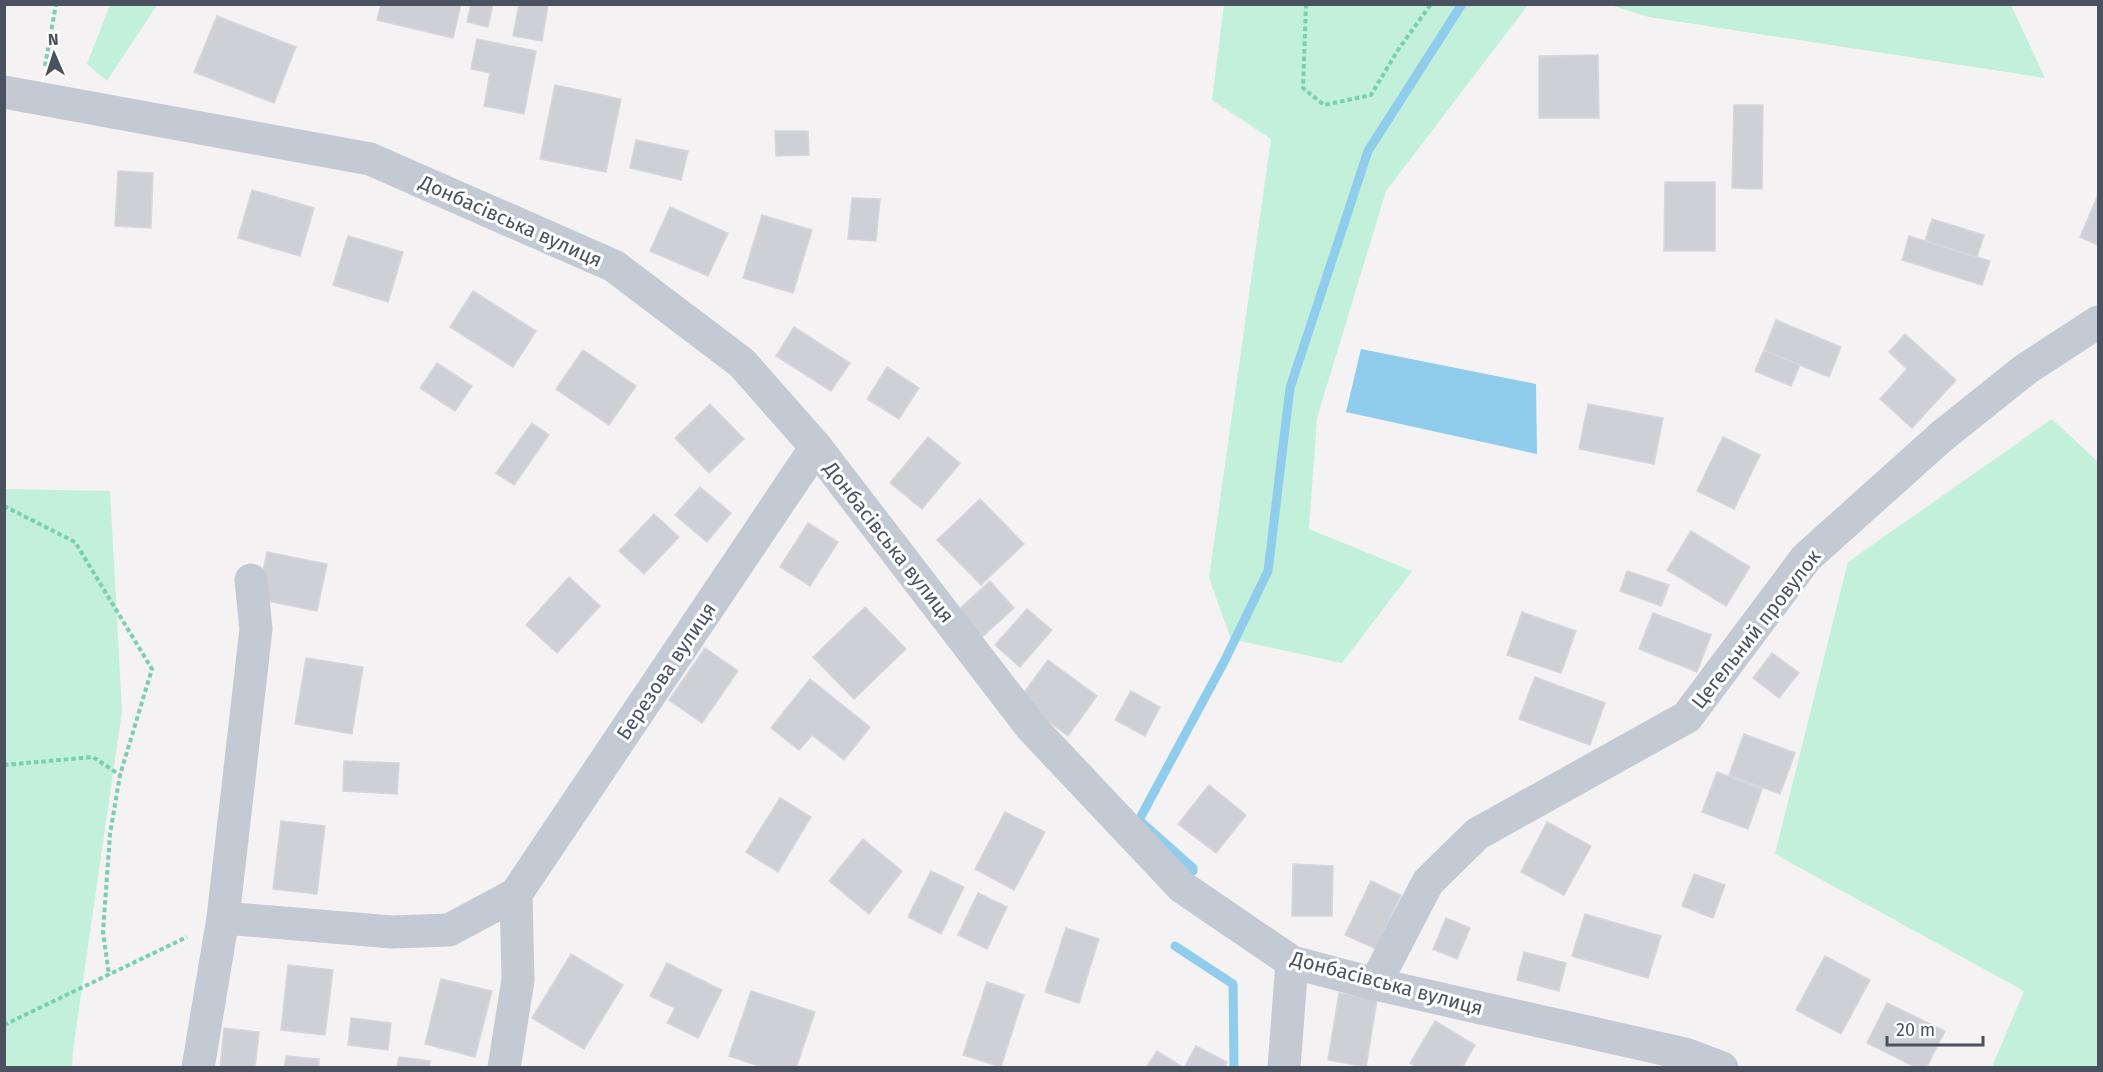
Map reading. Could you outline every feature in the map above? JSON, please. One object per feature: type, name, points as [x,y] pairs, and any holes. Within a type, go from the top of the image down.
[{"type":"street","name":"Донбасівська вулиця","points":[[4,92],[370,159],[614,266],[742,363],[816,447],[1031,727],[1182,888],[1292,962],[1375,984],[1685,1054],[1722,1068]]},
{"type":"street","name":"Цегельний провулок","points":[[1375,984],[1428,882],[1477,834],[1687,717],[1806,558],[1942,436],[2026,369],[2098,322]]},
{"type":"street","name":"Березова вулиця","points":[[223,918],[392,932],[449,930],[516,894],[816,447]]},
{"type":"street","points":[[198,1068],[223,918],[256,628],[251,580]]},
{"type":"street","points":[[504,1068],[518,980],[516,894]]},
{"type":"street","points":[[1284,1068],[1292,962]]},
{"type":"path","points":[[39,99],[56,4]]},
{"type":"path","points":[[1306,4],[1303,88],[1323,105],[1371,95],[1398,50],[1431,4]]},
{"type":"path","points":[[4,506],[75,542],[152,669],[120,775],[110,834],[103,932],[109,975]]},
{"type":"path","points":[[4,765],[93,757],[120,775]]},
{"type":"path","points":[[4,1025],[223,918]]},
{"type":"green space","points":[[110,5],[157,5],[107,81],[87,64]]},
{"type":"green space","points":[[1224,5],[1528,5],[1386,191],[1317,418],[1309,529],[1412,571],[1342,663],[1231,639],[1209,578],[1271,139],[1212,100]]},
{"type":"green space","points":[[1610,5],[2011,5],[2045,78],[1649,17]]},
{"type":"green space","points":[[2052,419],[2098,462],[2098,1067],[1992,1067],[2024,991],[1775,854],[1848,562]]},
{"type":"green space","points":[[5,489],[110,491],[122,711],[72,1067],[5,1067]]},
{"type":"water","points":[[1361,349],[1536,384],[1537,454],[1346,412]]},
{"type":"building","points":[[381,4],[461,4],[453,38],[377,20]]},
{"type":"building","points":[[471,4],[493,4],[488,27],[467,22]]},
{"type":"building","points":[[519,4],[548,5],[542,41],[513,36]]},
{"type":"building","points":[[217,16],[296,47],[274,103],[194,72]]},
{"type":"building","points":[[477,39],[536,51],[524,114],[484,106],[490,73],[471,69]]},
{"type":"building","points":[[1598,55],[1599,118],[1539,118],[1539,56]]},
{"type":"building","points":[[555,85],[621,99],[606,172],[540,159]]},
{"type":"building","points":[[1734,105],[1763,105],[1762,189],[1732,188]]},
{"type":"building","points":[[775,131],[808,131],[809,155],[776,156]]},
{"type":"building","points":[[636,140],[688,151],[681,180],[630,168]]},
{"type":"building","points":[[118,171],[153,173],[151,228],[115,226]]},
{"type":"building","points":[[1665,182],[1715,182],[1715,251],[1664,251]]},
{"type":"building","points":[[252,190],[314,208],[300,256],[238,238]]},
{"type":"building","points":[[2098,195],[2098,245],[2080,237]]},
{"type":"building","points":[[852,198],[880,199],[876,241],[848,239]]},
{"type":"building","points":[[670,207],[728,233],[708,276],[650,251]]},
{"type":"building","points":[[762,215],[812,230],[793,293],[743,278]]},
{"type":"building","points":[[1932,219],[1984,235],[1977,257],[1925,241]]},
{"type":"building","points":[[348,236],[403,252],[388,302],[333,285]]},
{"type":"building","points":[[1909,236],[1990,261],[1982,285],[1902,260]]},
{"type":"building","points":[[473,291],[536,331],[513,367],[450,327]]},
{"type":"building","points":[[1776,320],[1841,347],[1829,377],[1764,350]]},
{"type":"building","points":[[794,327],[850,363],[831,391],[776,356]]},
{"type":"building","points":[[1905,334],[1956,380],[1912,428],[1880,399],[1907,369],[1889,352]]},
{"type":"building","points":[[583,350],[636,386],[609,425],[556,389]]},
{"type":"building","points":[[1764,350],[1800,365],[1791,386],[1755,371]]},
{"type":"building","points":[[437,363],[472,386],[455,411],[420,388]]},
{"type":"building","points":[[887,367],[919,388],[899,419],[867,399]]},
{"type":"building","points":[[710,404],[744,439],[709,473],[675,438]]},
{"type":"building","points":[[1588,404],[1663,418],[1654,464],[1579,449]]},
{"type":"building","points":[[532,423],[549,435],[514,485],[496,473]]},
{"type":"building","points":[[928,437],[960,463],[922,509],[890,483]]},
{"type":"building","points":[[1723,437],[1760,455],[1734,509],[1697,491]]},
{"type":"building","points":[[700,487],[731,513],[707,542],[675,515]]},
{"type":"building","points":[[980,499],[1024,544],[981,585],[937,540]]},
{"type":"building","points":[[654,514],[679,537],[644,574],[619,551]]},
{"type":"building","points":[[808,523],[838,542],[810,586],[780,567]]},
{"type":"building","points":[[1691,531],[1750,567],[1726,606],[1667,570]]},
{"type":"building","points":[[267,552],[327,564],[317,611],[257,599]]},
{"type":"building","points":[[1627,571],[1669,585],[1661,606],[1620,591]]},
{"type":"building","points":[[569,577],[600,606],[557,653],[526,625]]},
{"type":"building","points":[[990,581],[1014,608],[982,637],[957,611]]},
{"type":"building","points":[[865,607],[906,649],[854,699],[813,657]]},
{"type":"building","points":[[1027,609],[1052,630],[1020,667],[995,645]]},
{"type":"building","points":[[1522,612],[1576,631],[1561,673],[1507,655]]},
{"type":"building","points":[[1653,613],[1711,635],[1697,672],[1639,649]]},
{"type":"building","points":[[705,648],[738,671],[702,723],[669,700]]},
{"type":"building","points":[[1772,653],[1799,673],[1779,698],[1753,678]]},
{"type":"building","points":[[306,658],[363,667],[352,734],[295,724]]},
{"type":"building","points":[[1048,660],[1097,696],[1068,736],[1019,699]]},
{"type":"building","points":[[1535,677],[1605,703],[1590,745],[1519,719]]},
{"type":"building","points":[[810,679],[870,727],[844,760],[812,735],[799,750],[771,728]]},
{"type":"building","points":[[1131,691],[1160,707],[1145,736],[1115,720]]},
{"type":"building","points":[[1744,734],[1795,753],[1780,794],[1729,775]]},
{"type":"building","points":[[344,761],[399,763],[397,794],[343,791]]},
{"type":"building","points":[[1717,772],[1762,789],[1748,829],[1702,812]]},
{"type":"building","points":[[1209,785],[1246,815],[1216,853],[1178,824]]},
{"type":"building","points":[[780,798],[811,817],[778,872],[746,852]]},
{"type":"building","points":[[1005,812],[1045,832],[1014,890],[975,869]]},
{"type":"building","points":[[281,821],[325,826],[317,894],[273,889]]},
{"type":"building","points":[[1547,822],[1591,846],[1564,895],[1521,872]]},
{"type":"building","points":[[863,839],[902,871],[869,914],[829,881]]},
{"type":"building","points":[[1293,864],[1333,866],[1332,916],[1292,916]]},
{"type":"building","points":[[931,871],[964,887],[941,934],[908,917]]},
{"type":"building","points":[[1694,874],[1725,885],[1713,918],[1682,906]]},
{"type":"building","points":[[1371,881],[1401,895],[1376,949],[1345,935]]},
{"type":"building","points":[[978,893],[1007,907],[987,949],[958,935]]},
{"type":"building","points":[[1585,914],[1661,936],[1648,978],[1572,956]]},
{"type":"building","points":[[1446,918],[1470,928],[1457,959],[1433,949]]},
{"type":"building","points":[[1066,928],[1099,939],[1079,1003],[1045,992]]},
{"type":"building","points":[[1524,952],[1566,963],[1559,991],[1517,980]]},
{"type":"building","points":[[571,954],[623,985],[584,1049],[532,1018]]},
{"type":"building","points":[[1825,956],[1870,980],[1841,1034],[1796,1010]]},
{"type":"building","points":[[667,963],[722,990],[698,1038],[667,1023],[675,1008],[650,996]]},
{"type":"building","points":[[288,965],[333,970],[325,1035],[281,1030]]},
{"type":"building","points":[[441,979],[492,991],[475,1057],[425,1044]]},
{"type":"building","points":[[987,982],[1024,995],[1001,1067],[963,1055]]},
{"type":"building","points":[[751,991],[815,1012],[796,1068],[765,1068],[729,1056]]},
{"type":"building","points":[[1339,993],[1377,1000],[1366,1067],[1328,1060]]},
{"type":"building","points":[[1887,1003],[1945,1031],[1926,1068],[1917,1068],[1867,1043]]},
{"type":"building","points":[[351,1018],[391,1023],[388,1050],[348,1045]]},
{"type":"building","points":[[1435,1021],[1475,1045],[1462,1068],[1417,1068],[1410,1063]]},
{"type":"building","points":[[224,1028],[259,1032],[255,1068],[220,1068]]},
{"type":"building","points":[[1196,1046],[1227,1062],[1224,1068],[1184,1068]]},
{"type":"building","points":[[1157,1051],[1184,1068],[1149,1068],[1147,1066]]},
{"type":"building","points":[[286,1056],[319,1059],[319,1068],[284,1068]]},
{"type":"building","points":[[399,1057],[430,1061],[429,1068],[397,1068]]},
{"type":"waterway","points":[[1193,871],[1193,868],[1139,820],[1225,660],[1268,571],[1290,388],[1368,151],[1462,4]]},
{"type":"waterway","points":[[1175,946],[1233,984],[1234,1068]]}]
